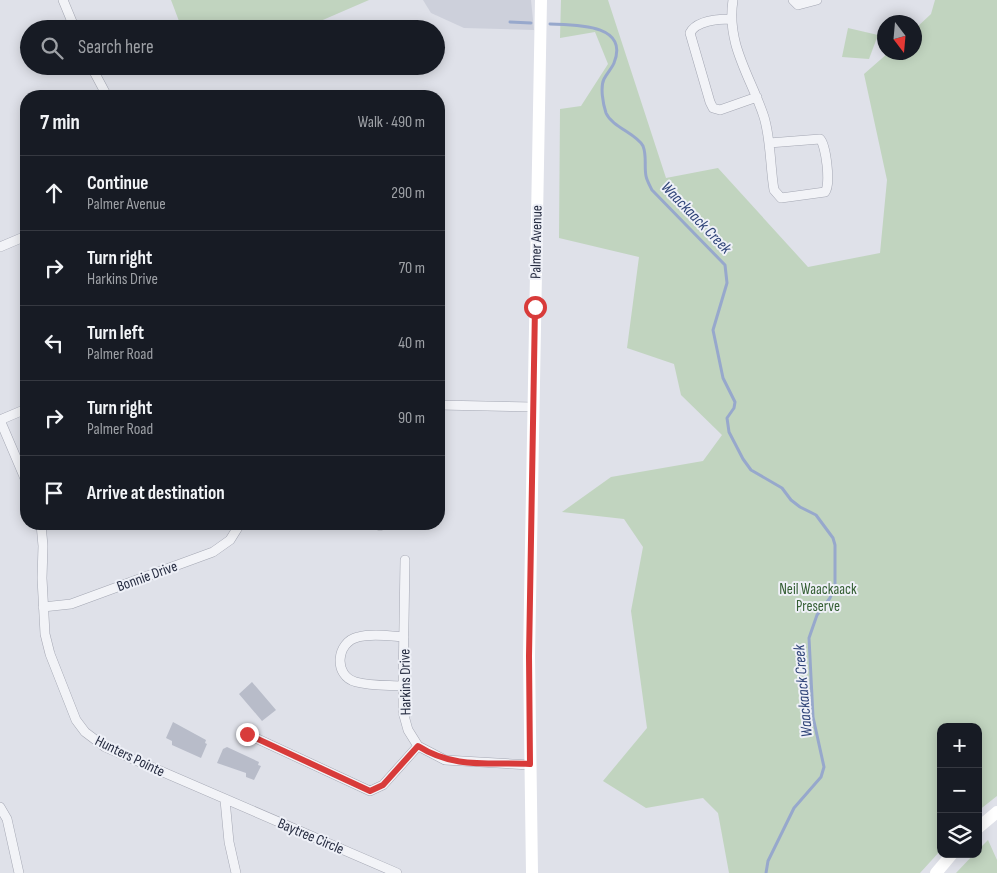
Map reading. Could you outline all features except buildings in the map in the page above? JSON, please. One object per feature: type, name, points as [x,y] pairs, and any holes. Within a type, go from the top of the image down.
[{"type":"street","points":[[63,0],[71,20]]},
{"type":"street","name":"Palmer Avenue","points":[[532,873],[529,656],[541,0]]},
{"type":"street","points":[[733,0],[731,19],[735,45],[740,63],[757,98],[765,120],[776,195],[786,198],[822,194],[828,189],[829,184],[823,141],[813,138],[769,143]]},
{"type":"street","points":[[793,0],[798,5],[818,0]]},
{"type":"street","points":[[731,19],[719,19],[696,26],[690,33],[710,102],[713,108],[720,110],[757,98]]},
{"type":"street","points":[[96,75],[104,90]]},
{"type":"street","points":[[0,247],[20,239]]},
{"type":"street","points":[[445,405],[534,407]]},
{"type":"street","points":[[20,412],[0,420],[20,467]]},
{"type":"street","name":"Hunters Pointe","points":[[42,530],[44,546],[42,578],[45,634],[50,654],[73,714],[85,732],[105,747],[225,800]]},
{"type":"street","name":"Bonnie Drive","points":[[43,607],[71,604],[213,552],[230,540],[236,530]]},
{"type":"street","name":"Harkins Drive","points":[[405,560],[403,686],[405,722],[418,746]]},
{"type":"street","points":[[403,686],[357,682],[345,674],[340,659],[344,645],[357,637],[404,637]]},
{"type":"street","points":[[247,734],[370,791],[383,785],[418,746],[434,756],[454,762],[530,764]]},
{"type":"street","points":[[225,800],[229,842],[236,873]]},
{"type":"street","name":"Baytree Circle","points":[[225,800],[397,873]]},
{"type":"street","points":[[0,807],[7,819],[19,873]]},
{"type":"street","points":[[982,825],[997,812]]},
{"type":"street","points":[[936,873],[949,858]]},
{"type":"shaded area","points":[[423,0],[531,0],[534,30],[464,28],[431,13]]},
{"type":"green space","points":[[171,0],[369,0],[323,20],[179,20]]},
{"type":"green space","name":"Neil Waackaack Preserve","points":[[561,0],[608,0],[666,178],[718,168],[808,267],[880,253],[887,180],[864,74],[880,60],[922,60],[922,22],[931,14],[935,0],[997,0],[997,796],[982,808],[982,723],[937,723],[937,854],[920,873],[729,873],[718,813],[703,798],[646,808],[603,781],[647,728],[631,611],[643,547],[624,519],[562,512],[611,477],[703,461],[722,435],[681,395],[674,364],[627,348],[639,257],[559,238],[560,109],[581,106],[608,64],[595,32],[560,38]]},
{"type":"green space","points":[[848,28],[877,35],[869,59],[842,57]]},
{"type":"green space","points":[[988,840],[997,860],[997,873],[956,873],[970,858],[982,858],[982,846]]},
{"type":"waterway","name":"Waackaack Creek","points":[[510,22],[531,23]]},
{"type":"waterway","name":"Waackaack Creek","points":[[550,24],[585,26],[607,33],[614,40],[617,50],[614,63],[602,86],[606,113],[613,122],[636,138],[643,146],[646,176],[652,190],[725,265],[727,283],[713,330],[723,378],[735,402],[734,408],[727,418],[729,432],[751,470],[782,488],[791,500],[816,515],[833,538],[835,545],[835,586],[830,598],[817,615],[809,638],[813,717],[824,767],[821,777],[794,808],[768,861],[766,873]]},
{"type":"route","points":[[247,734],[370,791],[383,785],[418,746],[434,756],[454,762],[530,764],[529,656],[535,307]]}]
